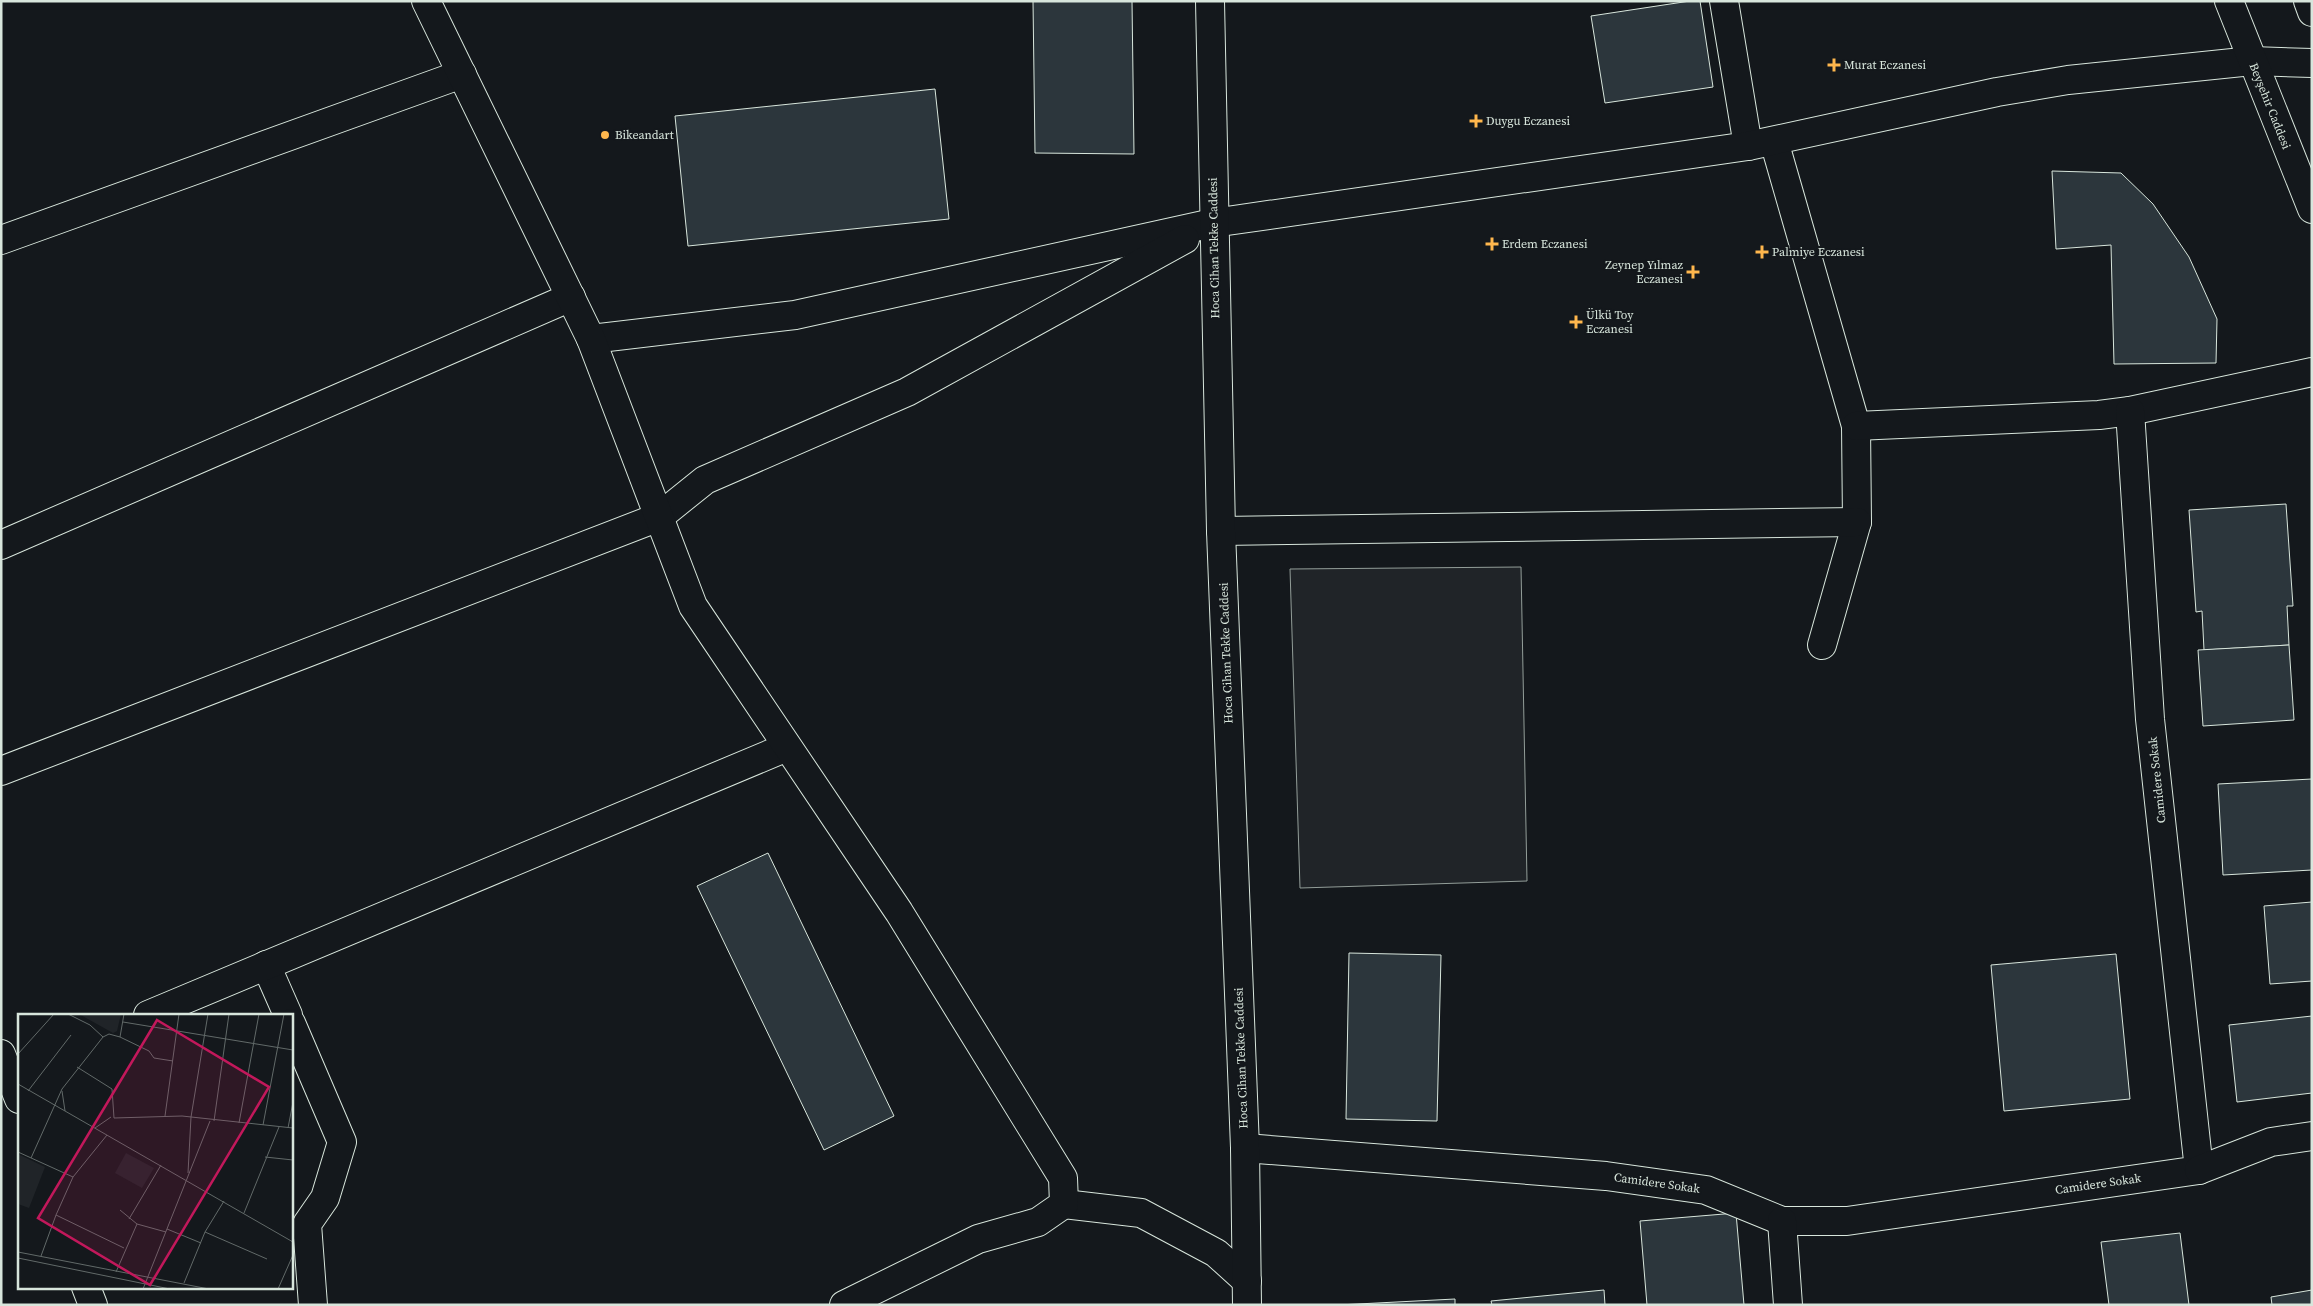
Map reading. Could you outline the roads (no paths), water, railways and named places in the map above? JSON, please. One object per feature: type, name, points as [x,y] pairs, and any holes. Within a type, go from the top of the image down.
[{"type":"street","points":[[426,1],[591,339],[693,606],[899,912],[1063,1178],[1064,1204]]},
{"type":"street","name":"Hoca Cihan Tekke Caddesi","points":[[1210,1],[1213,223],[1221,531],[1245,1148],[1247,1293]]},
{"type":"street","points":[[1724,1],[1748,146]]},
{"type":"street","name":"Beyşehir Caddesi","points":[[2229,1],[2312,210]]},
{"type":"street","points":[[2308,1],[2312,12]]},
{"type":"street","points":[[591,339],[795,315],[1213,223],[1748,146],[1997,92],[2068,80],[2252,61],[2312,63]]},
{"type":"street","points":[[1,240],[462,74]]},
{"type":"street","points":[[1774,141],[1856,426],[1857,522],[1822,645]]},
{"type":"street","points":[[1,771],[659,517],[705,480],[907,392],[1213,223]]},
{"type":"street","points":[[1,546],[571,297]]},
{"type":"street","points":[[1856,426],[2098,415],[2130,411],[2312,372]]},
{"type":"street","name":"Camidere Sokak","points":[[1245,1148],[1606,1176],[1706,1190],[1782,1221],[1847,1221],[2199,1170],[2150,719],[2130,411]]},
{"type":"street","points":[[1221,531],[1857,522]]},
{"type":"street","points":[[150,1014],[787,747]]},
{"type":"street","points":[[266,965],[288,1014]]},
{"type":"street","points":[[292,1025],[342,1142],[326,1198],[307,1224],[313,1305]]},
{"type":"street","points":[[8,1069],[18,1096]]},
{"type":"street","points":[[2199,1170],[2271,1142],[2312,1136]]},
{"type":"street","points":[[844,1305],[978,1239],[1038,1222],[1064,1204],[1141,1213],[1216,1253],[1247,1293]]},
{"type":"street","points":[[1782,1221],[1788,1305]]},
{"type":"street","points":[[86,1288],[93,1305]]},
{"type":"place","name":"Murat Eczanesi","points":[[1834,65]]},
{"type":"place","name":"Duygu Eczanesi","points":[[1476,121]]},
{"type":"place","name":"Bikeandart","points":[[605,135]]},
{"type":"place","name":"Erdem Eczanesi","points":[[1492,244]]},
{"type":"place","name":"Palmiye Eczanesi","points":[[1762,252]]},
{"type":"place","name":"Zeynep Yılmaz Eczanesi","points":[[1693,272]]},
{"type":"place","name":"Ülkü Toy Eczanesi","points":[[1576,322]]}]
